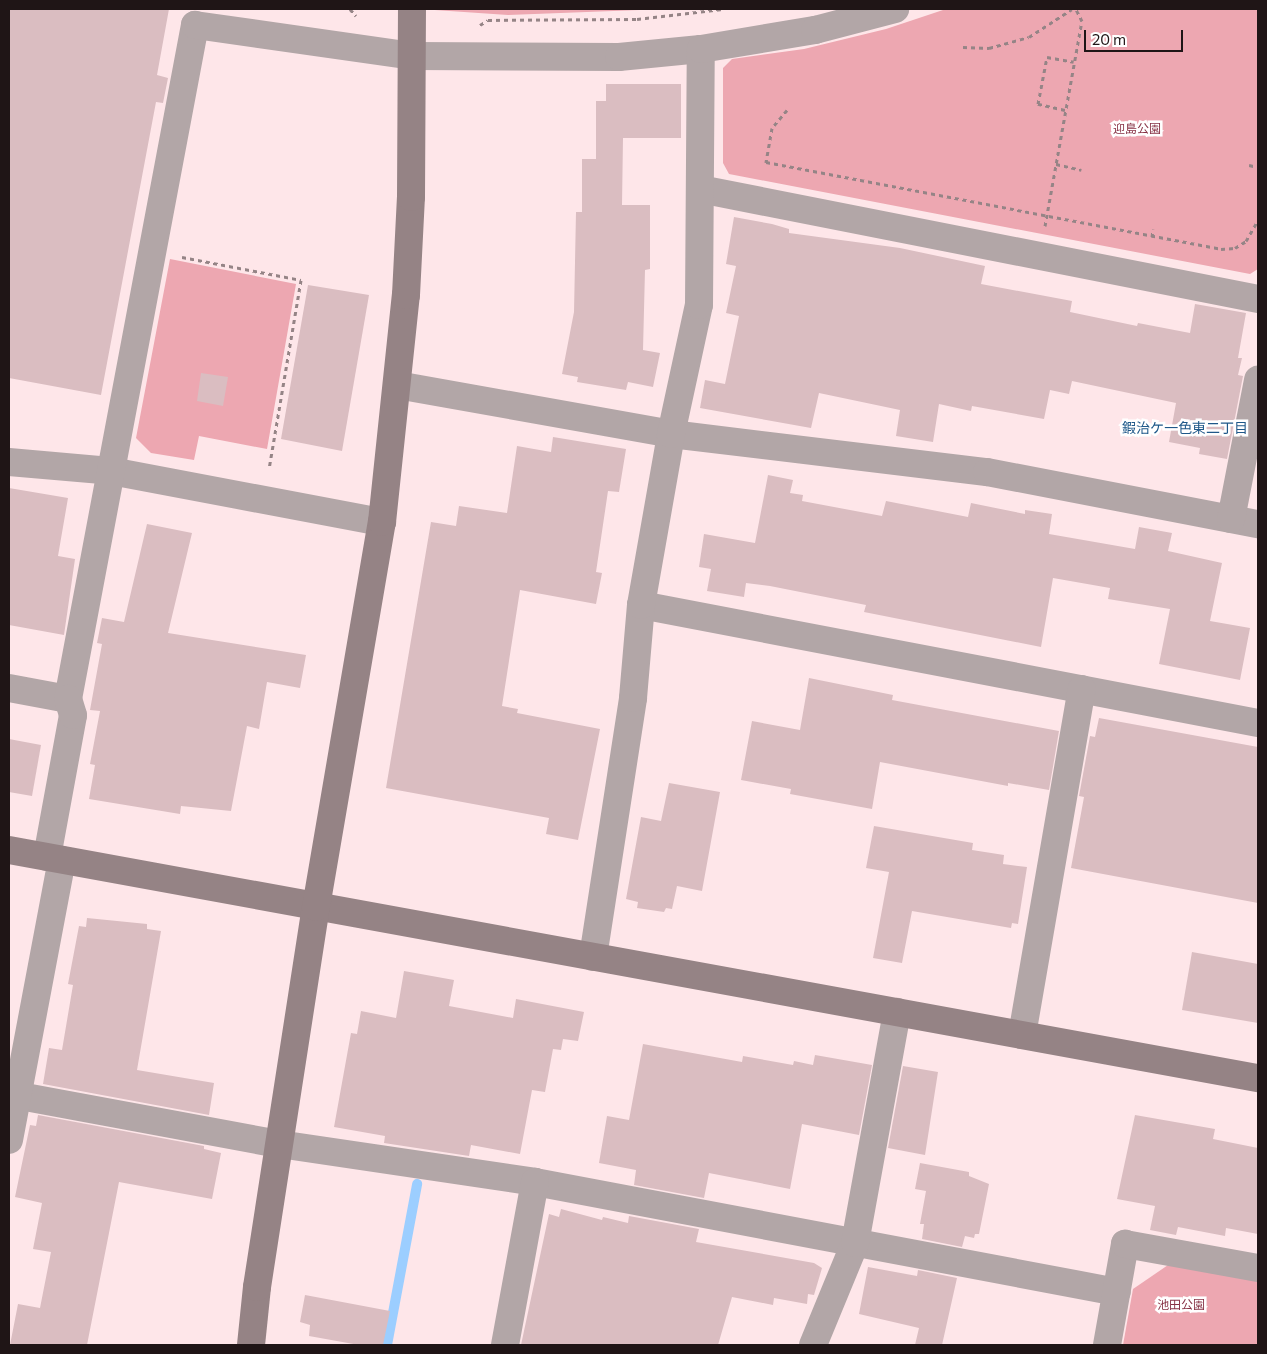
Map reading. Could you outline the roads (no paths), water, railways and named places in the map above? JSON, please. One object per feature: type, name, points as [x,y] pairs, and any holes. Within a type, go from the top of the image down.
[{"type":"street","points":[[9,1140],[13,1095],[55,858],[73,715],[68,699],[195,25],[413,56],[619,57],[701,49],[815,30],[895,9]]},
{"type":"street","points":[[251,1345],[279,1144],[316,907],[382,522],[407,285],[413,56],[412,12]]},
{"type":"street","points":[[593,957],[633,698],[641,605],[671,434],[700,305],[701,49]]},
{"type":"street","points":[[700,189],[1258,299]]},
{"type":"street","points":[[1231,519],[1258,380]]},
{"type":"street","points":[[397,386],[671,434],[987,472],[1258,524]]},
{"type":"street","points":[[9,462],[111,471],[382,522]]},
{"type":"street","points":[[641,605],[1258,723]]},
{"type":"street","points":[[9,688],[68,699]]},
{"type":"street","points":[[1022,1035],[1082,689]]},
{"type":"street","points":[[9,850],[1258,1078]]},
{"type":"street","points":[[813,1345],[855,1242],[897,1012]]},
{"type":"street","points":[[13,1095],[279,1144],[536,1182],[1117,1292]]},
{"type":"street","points":[[505,1345],[536,1182]]},
{"type":"street","points":[[1107,1345],[1126,1244],[1258,1268]]},
{"type":"waterway","points":[[387,1345],[417,1184]]},
{"type":"district","name":"鍜治ケ一色東二丁目","points":[[1185,428]]},
{"type":"park label","name":"迎島公園","points":[[1137,129]]},
{"type":"park label","name":"池田公園","points":[[1181,1305]]}]
